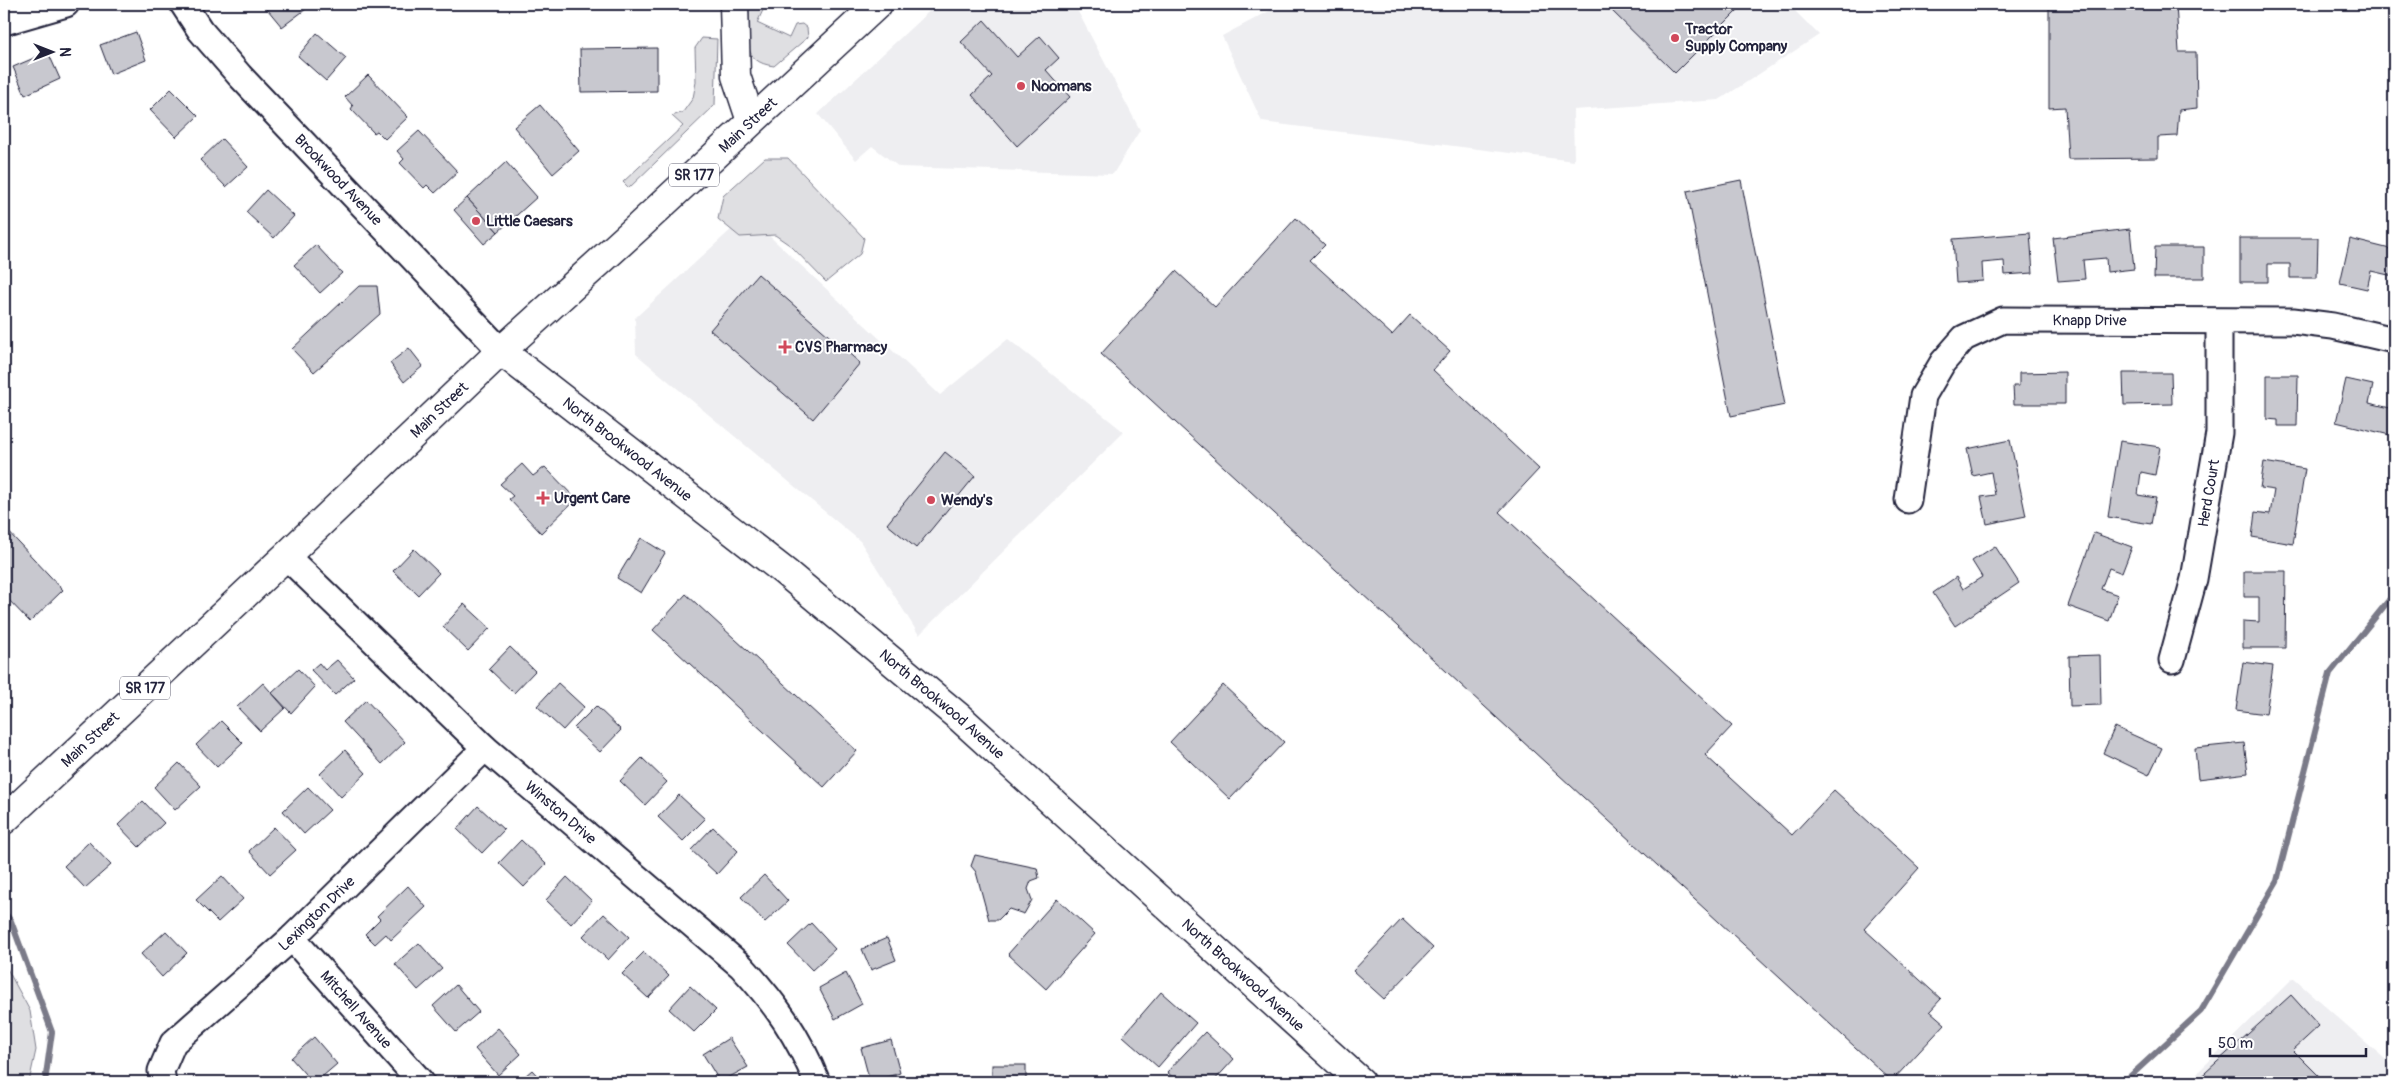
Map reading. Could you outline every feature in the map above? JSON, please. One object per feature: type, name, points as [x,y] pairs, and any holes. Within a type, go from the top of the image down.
[{"type":"street","points":[[4,22],[66,4]]},
{"type":"street","name":"Brookwood Avenue","points":[[183,4],[200,30],[240,76],[501,350]]},
{"type":"street","points":[[734,4],[736,76],[751,121]]},
{"type":"street","name":"Main Street","points":[[4,820],[286,556],[501,350],[637,228],[878,4]]},
{"type":"street","name":"Knapp Drive","points":[[1908,500],[1923,396],[1942,362],[1964,338],[2003,320],[2293,321],[2333,326],[2394,340]]},
{"type":"street","name":"Herd Court","points":[[2172,660],[2194,579],[2219,432],[2219,322]]},
{"type":"street","name":"North Brookwood Avenue","points":[[501,350],[785,572],[960,718],[1361,1082]]},
{"type":"street","name":"Winston Drive","points":[[286,556],[485,748],[741,966],[771,998],[803,1048],[817,1082]]},
{"type":"street","name":"Lexington Drive","points":[[163,1082],[161,1071],[173,1043],[292,938],[485,748]]},
{"type":"street","name":"Mitchell Avenue","points":[[292,938],[421,1082]]},
{"type":"shaded area","points":[[763,4],[764,8],[757,23],[789,38],[795,25],[802,24],[807,28],[808,37],[774,66],[763,64],[756,59],[751,54],[749,47],[749,11],[752,6]]},
{"type":"shaded area","points":[[937,4],[1074,4],[1140,130],[1113,174],[899,167],[872,146],[856,160],[818,114]]},
{"type":"shaded area","points":[[1283,4],[1788,4],[1819,35],[1719,100],[1573,110],[1574,161],[1262,122],[1222,36]]},
{"type":"shaded area","points":[[702,38],[717,39],[715,105],[629,188],[623,182],[683,126],[672,116],[683,112],[693,98],[696,82],[695,48]]},
{"type":"shaded area","points":[[765,158],[788,158],[864,238],[860,254],[826,282],[791,246],[775,235],[740,237],[718,219],[723,196]]},
{"type":"shaded area","points":[[747,215],[940,395],[1008,339],[1124,432],[919,635],[860,541],[636,354],[635,318]]},
{"type":"shaded area","points":[[4,963],[30,1011],[36,1050],[29,1082],[4,1082]]},
{"type":"shaded area","points":[[2293,978],[2394,1067],[2394,1082],[2188,1082]]},
{"type":"building","points":[[263,4],[302,4],[306,9],[282,27]]},
{"type":"building","name":"Tractor Supply Company","points":[[1605,4],[1744,4],[1675,73]]},
{"type":"building","points":[[2049,4],[2176,4],[2179,52],[2196,52],[2197,108],[2179,110],[2177,136],[2158,137],[2158,158],[2068,159],[2065,107],[2049,108]]},
{"type":"building","name":"Noomans","points":[[984,20],[1017,57],[1040,36],[1059,58],[1046,70],[1070,97],[1017,146],[972,95],[992,76],[961,42]]},
{"type":"building","points":[[136,32],[146,60],[111,74],[100,45]]},
{"type":"building","points":[[317,33],[346,58],[326,81],[298,56]]},
{"type":"building","points":[[657,48],[657,91],[581,92],[580,49]]},
{"type":"building","points":[[48,52],[60,79],[25,95],[13,67]]},
{"type":"building","points":[[368,75],[408,117],[385,139],[377,131],[374,133],[351,109],[353,106],[345,97]]},
{"type":"building","points":[[171,89],[198,116],[176,137],[150,110]]},
{"type":"building","points":[[540,105],[579,151],[553,174],[514,127]]},
{"type":"building","points":[[419,131],[458,172],[435,193],[427,185],[424,188],[400,163],[404,159],[397,151]]},
{"type":"building","points":[[222,139],[248,167],[226,187],[200,160]]},
{"type":"building","points":[[506,162],[537,197],[498,232],[467,198]]},
{"type":"building","points":[[1741,180],[1785,405],[1731,416],[1687,191]]},
{"type":"building","points":[[266,190],[294,216],[274,238],[246,212]]},
{"type":"building","name":"Little Caesars","points":[[467,198],[498,232],[484,244],[454,210]]},
{"type":"building","points":[[1296,218],[1325,245],[1310,260],[1392,335],[1410,315],[1450,351],[1433,370],[1539,469],[1499,512],[1732,726],[1705,755],[1792,835],[1834,790],[1919,868],[1864,929],[1941,999],[1930,1011],[1945,1024],[1892,1081],[1101,354],[1176,271],[1215,307]]},
{"type":"building","points":[[2130,229],[2134,269],[2107,272],[2106,258],[2083,260],[2085,279],[2058,281],[2053,238]]},
{"type":"building","points":[[2030,233],[2033,273],[2005,275],[2004,261],[1982,263],[1983,281],[1956,283],[1953,239]]},
{"type":"building","points":[[2240,238],[2318,238],[2317,278],[2290,278],[2290,264],[2268,264],[2268,282],[2240,282]]},
{"type":"building","points":[[2350,239],[2394,250],[2394,291],[2390,290],[2393,276],[2371,271],[2367,289],[2340,283]]},
{"type":"building","points":[[316,245],[342,273],[320,293],[294,265]]},
{"type":"building","points":[[2155,247],[2204,247],[2204,278],[2154,278]]},
{"type":"building","name":"CVS Pharmacy","points":[[758,274],[860,363],[813,419],[710,330]]},
{"type":"building","points":[[359,286],[377,286],[380,314],[314,372],[292,349]]},
{"type":"building","points":[[409,348],[423,366],[404,382],[390,363]]},
{"type":"building","points":[[2065,372],[2065,404],[2014,404],[2013,386],[2019,386],[2019,373]]},
{"type":"building","points":[[2123,373],[2171,373],[2172,404],[2124,405]]},
{"type":"building","points":[[2267,375],[2298,375],[2297,426],[2278,426],[2278,420],[2267,419]]},
{"type":"building","points":[[2346,379],[2373,385],[2369,403],[2390,408],[2394,394],[2394,436],[2336,422]]},
{"type":"building","points":[[2010,440],[2026,516],[1987,524],[1981,497],[1995,495],[1991,472],[1973,476],[1967,449]]},
{"type":"building","points":[[2120,441],[2160,447],[2155,475],[2141,472],[2138,495],[2156,498],[2151,524],[2108,517]]},
{"type":"building","name":"Wendy's","points":[[945,452],[975,476],[916,548],[887,524]]},
{"type":"building","points":[[2264,462],[2305,469],[2293,544],[2252,537],[2255,512],[2270,514],[2274,490],[2260,488]]},
{"type":"building","name":"Urgent Care","points":[[522,464],[533,476],[545,467],[576,499],[541,533],[509,499],[513,496],[500,484]]},
{"type":"building","points":[[4,527],[63,590],[30,622],[4,595]]},
{"type":"building","points":[[2094,533],[2132,547],[2122,573],[2109,568],[2101,589],[2118,595],[2109,621],[2068,606]]},
{"type":"building","points":[[641,538],[665,553],[641,593],[617,578]]},
{"type":"building","points":[[1995,546],[2019,583],[1955,626],[1933,593],[1956,577],[1963,589],[1982,577],[1972,561]]},
{"type":"building","points":[[414,549],[439,573],[418,595],[393,571]]},
{"type":"building","points":[[2244,571],[2286,571],[2285,648],[2243,648],[2243,621],[2259,622],[2259,597],[2244,597]]},
{"type":"building","points":[[686,594],[857,751],[824,787],[653,630]]},
{"type":"building","points":[[464,604],[490,628],[468,651],[443,627]]},
{"type":"building","points":[[510,647],[535,671],[514,693],[489,669]]},
{"type":"building","points":[[2100,655],[2101,705],[2070,706],[2069,656]]},
{"type":"building","points":[[337,660],[354,678],[335,695],[311,670],[319,663],[325,670]]},
{"type":"building","points":[[2243,662],[2273,666],[2266,714],[2236,710]]},
{"type":"building","points":[[298,669],[315,687],[291,713],[272,693]]},
{"type":"building","points":[[263,683],[285,708],[260,731],[237,707]]},
{"type":"building","points":[[558,683],[584,707],[563,730],[537,706]]},
{"type":"building","points":[[1223,685],[1284,742],[1230,799],[1170,742]]},
{"type":"building","points":[[366,700],[405,742],[382,764],[343,722]]},
{"type":"building","points":[[596,706],[621,730],[600,752],[574,728]]},
{"type":"building","points":[[221,721],[243,743],[217,767],[196,745]]},
{"type":"building","points":[[2115,727],[2162,748],[2149,775],[2103,753]]},
{"type":"building","points":[[2244,743],[2248,773],[2198,779],[2195,748]]},
{"type":"building","points":[[345,750],[366,773],[341,797],[320,774]]},
{"type":"building","points":[[642,758],[667,782],[645,805],[620,781]]},
{"type":"building","points":[[179,763],[201,786],[175,810],[154,787]]},
{"type":"building","points":[[308,787],[330,810],[304,834],[283,811]]},
{"type":"building","points":[[679,795],[705,819],[683,841],[658,817]]},
{"type":"building","points":[[143,801],[164,823],[139,847],[118,825]]},
{"type":"building","points":[[478,806],[504,830],[482,853],[457,829]]},
{"type":"building","points":[[274,827],[296,850],[270,874],[249,851]]},
{"type":"building","points":[[713,827],[738,851],[717,874],[691,850]]},
{"type":"building","points":[[521,840],[546,864],[524,887],[499,863]]},
{"type":"building","points":[[89,842],[111,865],[85,888],[64,866]]},
{"type":"building","points":[[975,855],[1037,868],[1039,878],[1031,881],[1028,889],[1032,900],[1024,914],[1009,909],[998,920],[989,920],[976,872],[971,866]]},
{"type":"building","points":[[764,875],[788,901],[765,922],[741,897]]},
{"type":"building","points":[[222,876],[243,899],[218,922],[196,900]]},
{"type":"building","points":[[567,877],[592,901],[571,924],[546,900]]},
{"type":"building","points":[[408,886],[426,907],[391,940],[386,934],[375,944],[365,934],[380,919],[377,916]]},
{"type":"building","points":[[1057,899],[1095,934],[1046,989],[1008,954]]},
{"type":"building","points":[[604,914],[629,937],[608,960],[583,936]]},
{"type":"building","points":[[1402,919],[1433,948],[1384,999],[1353,971]]},
{"type":"building","points":[[811,923],[835,949],[812,970],[788,945]]},
{"type":"building","points":[[166,931],[187,953],[162,977],[141,954]]},
{"type":"building","points":[[887,938],[896,960],[871,970],[862,949]]},
{"type":"building","points":[[419,943],[442,969],[418,990],[395,964]]},
{"type":"building","points":[[644,952],[669,976],[648,998],[622,974]]},
{"type":"building","points":[[846,973],[862,1004],[835,1019],[819,988]]},
{"type":"building","points":[[456,985],[479,1012],[456,1032],[433,1006]]},
{"type":"building","points":[[690,986],[716,1010],[694,1032],[669,1009]]},
{"type":"building","points":[[1161,992],[1196,1023],[1158,1067],[1123,1036]]},
{"type":"building","points":[[2291,995],[2319,1026],[2293,1050],[2325,1082],[2195,1082]]},
{"type":"building","points":[[498,1028],[521,1054],[498,1075],[475,1049]]},
{"type":"building","points":[[1205,1032],[1234,1059],[1213,1082],[1178,1082],[1167,1072]]},
{"type":"building","points":[[314,1037],[337,1064],[316,1082],[312,1082],[291,1058]]},
{"type":"building","points":[[729,1038],[748,1067],[720,1082],[703,1054]]},
{"type":"building","points":[[891,1040],[900,1073],[870,1082],[861,1048]]},
{"type":"building","points":[[992,1065],[1026,1065],[1026,1082],[992,1082]]},
{"type":"building","points":[[532,1070],[543,1082],[518,1082]]},
{"type":"waterway","points":[[2124,1082],[2201,1011],[2277,881],[2330,673],[2394,594]]},
{"type":"waterway","points":[[4,912],[11,921],[52,1032],[45,1082]]},
{"type":"place","name":"Tractor Supply Company","points":[[1675,38]]},
{"type":"place","name":"Noomans","points":[[1021,86]]},
{"type":"place","name":"Little Caesars","points":[[476,221]]},
{"type":"place","name":"CVS Pharmacy","points":[[785,347]]},
{"type":"place","name":"Urgent Care","points":[[543,498]]},
{"type":"place","name":"Wendy's","points":[[931,500]]}]
